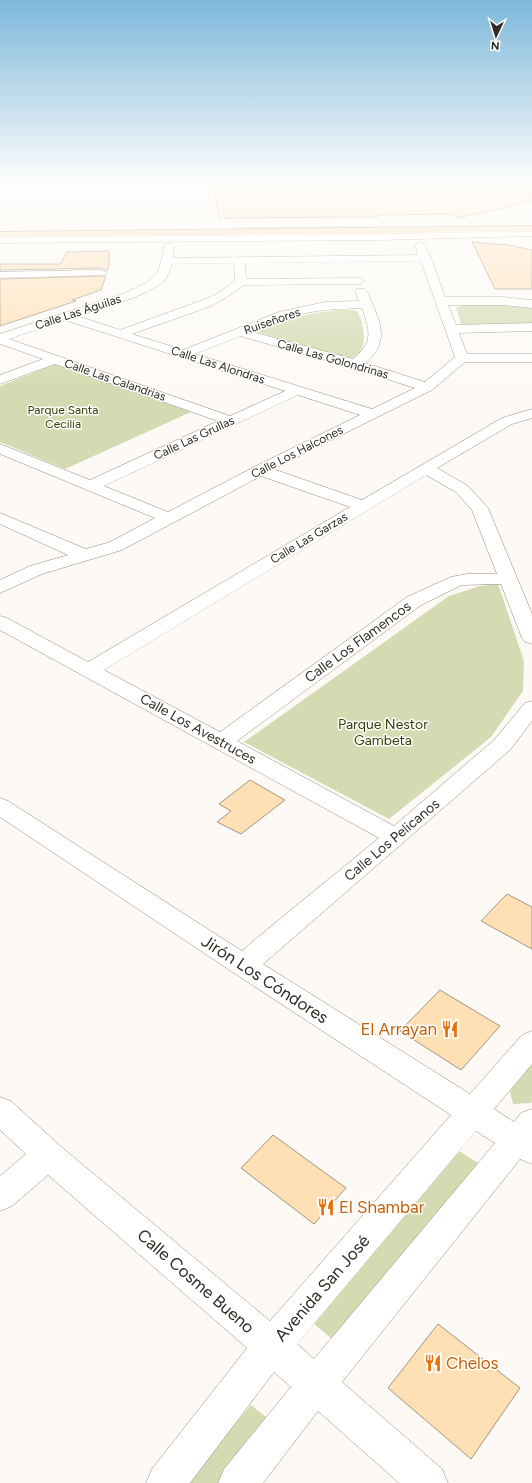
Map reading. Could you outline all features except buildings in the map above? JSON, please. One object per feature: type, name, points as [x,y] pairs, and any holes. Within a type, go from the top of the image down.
[{"type":"street","name":"Calle Las Águilas","points":[[0,339],[63,316],[129,295],[148,286],[163,276],[168,251]]},
{"type":"street","points":[[423,251],[462,358],[532,358]]},
{"type":"street","points":[[167,261],[426,258]]},
{"type":"street","points":[[353,259],[358,281],[375,332],[376,340],[373,348],[355,364]]},
{"type":"street","points":[[239,260],[241,282]]},
{"type":"street","points":[[0,276],[101,273]]},
{"type":"street","points":[[120,334],[207,303],[221,296],[241,282],[358,281]]},
{"type":"street","points":[[442,301],[503,301],[532,304]]},
{"type":"street","name":"Ruiseñores","points":[[183,354],[283,315],[325,306],[365,304]]},
{"type":"street","name":"Calle Las Alondras","points":[[63,316],[373,414]]},
{"type":"street","points":[[452,329],[532,327]]},
{"type":"street","name":"Calle Las Golondrinas","points":[[239,332],[355,364],[427,387]]},
{"type":"street","name":"Calle Las Calandrias","points":[[0,339],[231,420]]},
{"type":"street","name":"Calle Los Halcones","points":[[0,587],[36,570],[116,546],[260,470],[427,387],[462,358]]},
{"type":"street","points":[[0,380],[56,359]]},
{"type":"street","name":"Calle Las Grullas","points":[[91,486],[297,390]]},
{"type":"street","name":"Calle Las Garzas","points":[[89,670],[507,421],[532,413]]},
{"type":"street","points":[[0,449],[169,518]]},
{"type":"street","points":[[426,468],[462,489],[480,508],[532,638]]},
{"type":"street","points":[[260,470],[364,506]]},
{"type":"street","points":[[0,518],[84,556]]},
{"type":"street","name":"Calle Los Flamencos","points":[[221,742],[414,601],[462,580],[509,580]]},
{"type":"street","name":"Calle Los Avestruces","points":[[0,622],[396,837]]},
{"type":"street","name":"Calle Los Pelicanos","points":[[244,966],[267,944],[396,837],[502,745],[532,707]]},
{"type":"street","name":"Jirón Los Cóndores","points":[[0,806],[244,966],[473,1112],[527,1138]]},
{"type":"street","name":"Avenida San José","points":[[166,1483],[272,1346],[532,1043]]},
{"type":"street","name":"Calle Cosme Bueno","points":[[0,1110],[48,1155],[272,1346],[428,1483]]},
{"type":"street","points":[[238,1483],[316,1386],[527,1138]]},
{"type":"street","points":[[0,1196],[48,1155]]},
{"type":"green space","points":[[463,305],[520,305],[532,307],[532,325],[462,326],[456,308]]},
{"type":"green space","points":[[341,310],[356,310],[361,319],[364,331],[362,349],[358,354],[348,360],[254,331],[297,317]]},
{"type":"green space","name":"Parque Santa Cecilia","points":[[56,364],[191,412],[65,469],[0,442],[0,386]]},
{"type":"green space","name":"Parque Nestor Gambeta","points":[[498,584],[524,661],[523,691],[491,737],[389,819],[244,742],[449,596],[480,586]]},
{"type":"green space","points":[[532,1064],[532,1101],[531,1103],[513,1104],[510,1091]]},
{"type":"green space","points":[[459,1151],[483,1166],[338,1344],[313,1323]]},
{"type":"green space","points":[[251,1405],[276,1425],[227,1483],[185,1483]]},
{"type":"place","name":"El Arrayan","points":[[450,1029]]},
{"type":"place","name":"El Shambar","points":[[326,1207]]},
{"type":"place","name":"Chelos","points":[[433,1363]]}]
